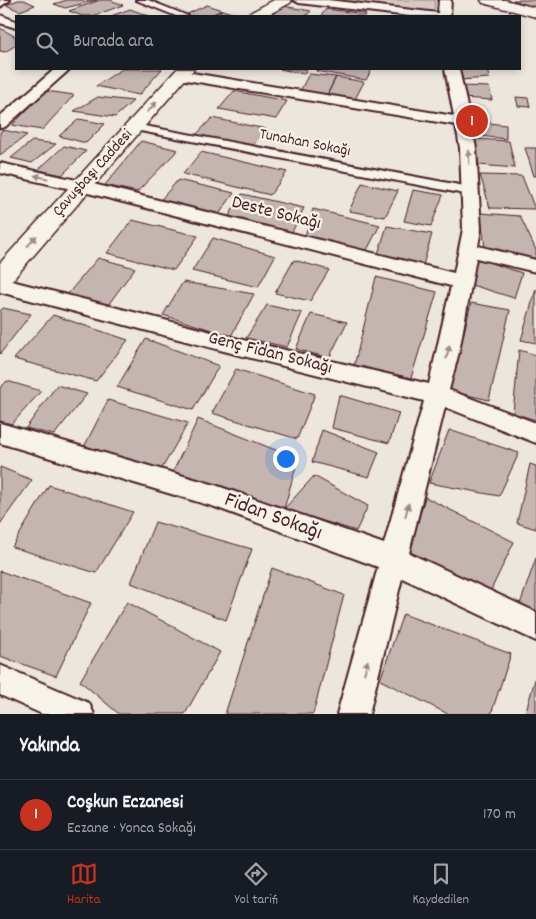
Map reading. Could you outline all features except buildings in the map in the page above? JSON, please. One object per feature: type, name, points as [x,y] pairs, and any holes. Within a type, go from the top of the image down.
[{"type":"main road","points":[[257,15],[284,0]]},
{"type":"main road","points":[[488,0],[536,12]]},
{"type":"main road","name":"Çavuşbaşı Caddesi","points":[[0,278],[183,72]]},
{"type":"street","points":[[0,4],[6,0]]},
{"type":"street","points":[[140,0],[181,15]]},
{"type":"street","points":[[299,0],[427,15]]},
{"type":"street","points":[[444,15],[445,0]]},
{"type":"street","points":[[0,19],[15,24]]},
{"type":"street","points":[[0,124],[61,70]]},
{"type":"street","points":[[353,714],[448,352],[472,229],[468,148],[452,70]]},
{"type":"street","points":[[183,72],[462,122]]},
{"type":"street","name":"Tunahan Sokağı","points":[[134,127],[470,191]]},
{"type":"street","name":"Deste Sokağı","points":[[0,168],[81,186],[462,282]]},
{"type":"street","points":[[468,250],[536,266]]},
{"type":"street","name":"Genç Fidan Sokağı","points":[[0,285],[239,347],[437,395],[536,433]]},
{"type":"street","name":"Fidan Sokağı","points":[[0,433],[215,496],[394,560],[536,627]]},
{"type":"street","points":[[0,680],[78,714]]},
{"type":"shaded area","points":[[320,0],[435,0],[434,14]]},
{"type":"place","name":"Coşkun Eczanesi","points":[[472,121]]}]
